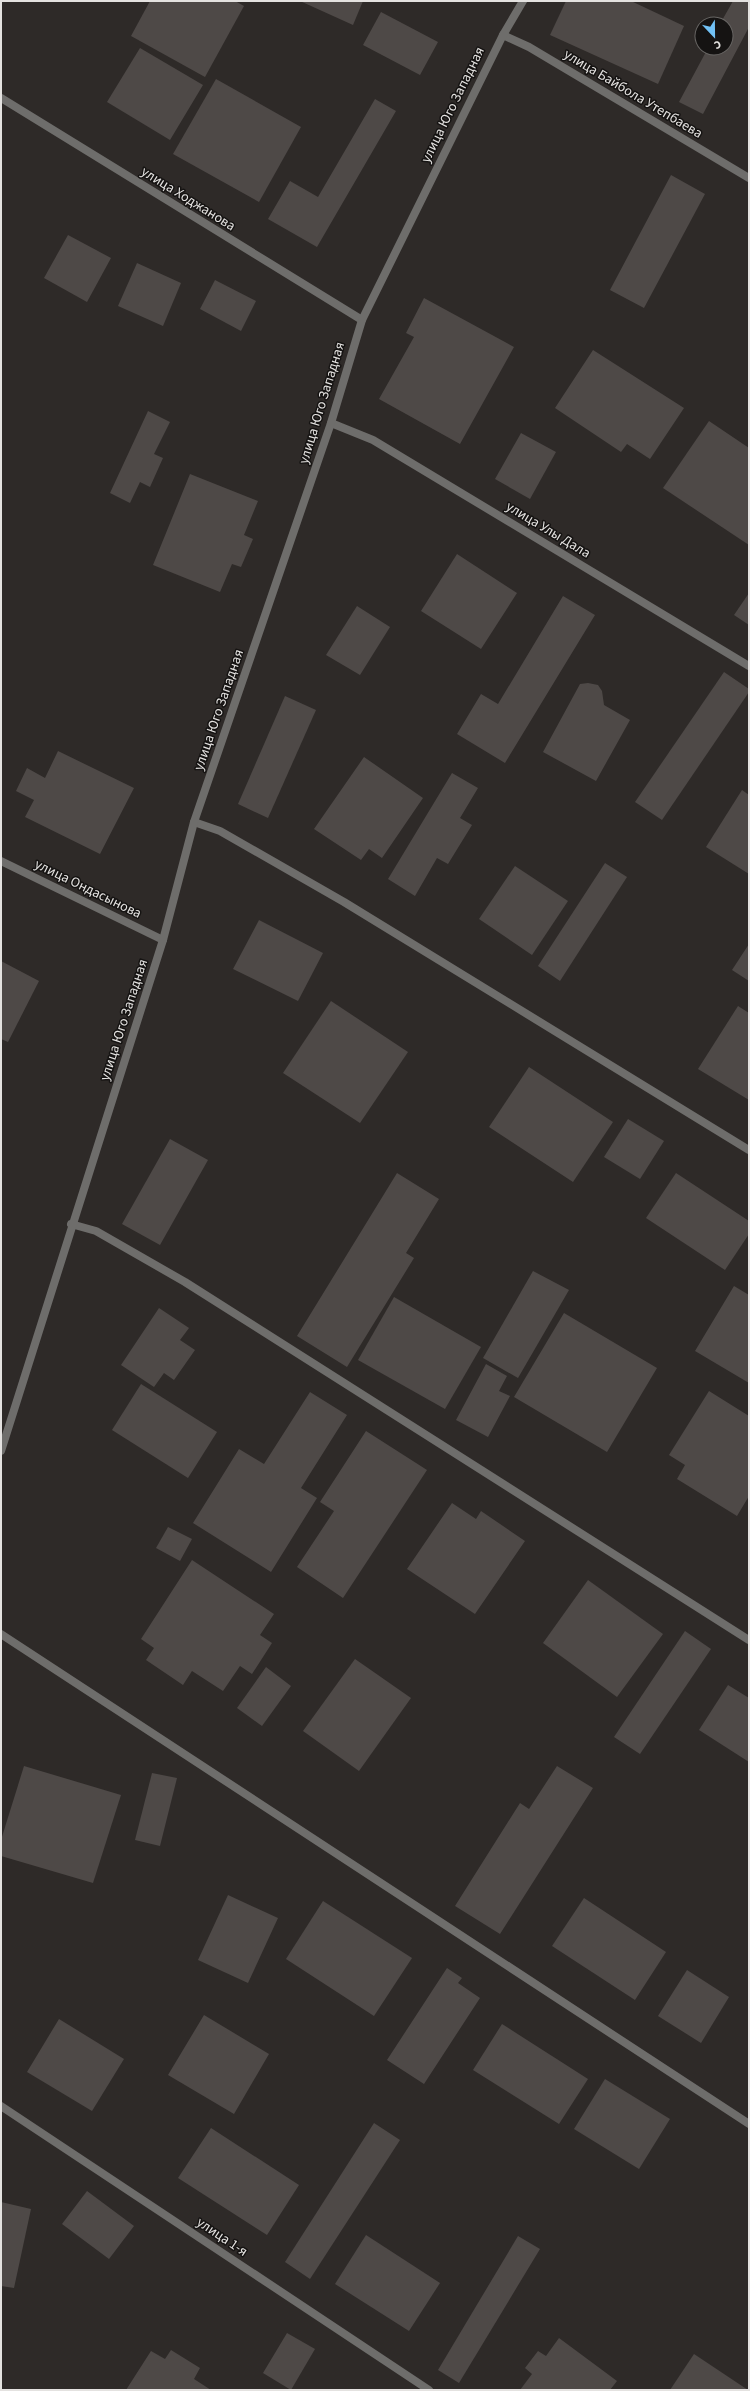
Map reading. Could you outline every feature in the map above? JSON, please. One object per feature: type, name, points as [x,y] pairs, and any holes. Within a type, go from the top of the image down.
[{"type":"street","name":"улица Юго Западная","points":[[1,1451],[71,1224],[163,940],[194,822],[331,423],[362,320],[503,35],[522,1]]},
{"type":"street","name":"улица Байбола Утепбаева","points":[[503,35],[530,47],[749,178]]},
{"type":"street","name":"улица Ходжанова","points":[[1,98],[362,320]]},
{"type":"street","name":"улица Улы Дала","points":[[331,423],[373,440],[749,666]]},
{"type":"street","points":[[194,822],[220,831],[344,902],[749,1150]]},
{"type":"street","name":"улица Ондасынова","points":[[1,861],[163,940]]},
{"type":"street","points":[[71,1224],[96,1231],[185,1282],[749,1640]]},
{"type":"street","points":[[1,1634],[749,2124]]},
{"type":"street","name":"улица 1-я","points":[[1,2106],[429,2390]]},
{"type":"building","points":[[150,1],[235,1],[244,6],[205,77],[131,36]]},
{"type":"building","points":[[300,1],[363,1],[353,25]]},
{"type":"building","points":[[566,1],[631,1],[684,26],[658,84],[550,35]]},
{"type":"building","points":[[733,1],[749,1],[749,27],[734,55],[734,16],[725,16]]},
{"type":"building","points":[[381,12],[438,42],[420,75],[363,45]]},
{"type":"building","points":[[140,48],[203,85],[170,140],[107,102]]},
{"type":"building","points":[[704,56],[734,56],[703,114],[679,102]]},
{"type":"building","points":[[216,79],[301,127],[259,202],[173,154]]},
{"type":"building","points":[[375,99],[396,111],[317,247],[268,219],[290,181],[318,197]]},
{"type":"building","points":[[671,175],[705,194],[644,308],[610,290]]},
{"type":"building","points":[[68,235],[111,258],[87,302],[44,278]]},
{"type":"building","points":[[137,263],[181,283],[163,326],[118,306]]},
{"type":"building","points":[[215,280],[256,301],[241,331],[200,309]]},
{"type":"building","points":[[424,298],[514,347],[460,444],[379,399],[414,337],[406,333]]},
{"type":"building","points":[[593,350],[684,408],[650,459],[627,444],[621,452],[555,408]]},
{"type":"building","points":[[148,411],[170,422],[154,454],[163,458],[150,487],[140,482],[130,503],[110,493]]},
{"type":"building","points":[[709,421],[749,448],[749,545],[663,488]]},
{"type":"building","points":[[521,433],[556,452],[530,499],[495,479]]},
{"type":"building","points":[[190,474],[258,501],[244,535],[253,539],[241,567],[232,564],[220,592],[153,565]]},
{"type":"building","points":[[457,554],[517,593],[481,649],[421,611]]},
{"type":"building","points":[[749,593],[749,625],[734,615]]},
{"type":"building","points":[[563,596],[595,615],[505,763],[457,734],[481,694],[498,704]]},
{"type":"building","points":[[357,606],[390,627],[360,675],[326,655]]},
{"type":"building","points":[[724,672],[749,689],[749,692],[662,820],[635,802]]},
{"type":"building","points":[[588,683],[598,685],[602,691],[604,705],[630,720],[596,781],[543,752],[580,684]]},
{"type":"building","points":[[285,696],[316,710],[268,818],[238,804]]},
{"type":"building","points":[[58,751],[134,788],[100,854],[25,817],[34,800],[16,791],[27,768],[45,778]]},
{"type":"building","points":[[364,757],[423,798],[382,858],[369,849],[361,860],[314,829]]},
{"type":"building","points":[[452,773],[478,788],[460,818],[472,825],[448,864],[437,858],[415,896],[388,879]]},
{"type":"building","points":[[742,790],[749,795],[749,874],[706,847]]},
{"type":"building","points":[[605,863],[627,877],[560,981],[538,966]]},
{"type":"building","points":[[515,866],[568,901],[532,955],[479,919]]},
{"type":"building","points":[[259,920],[323,953],[298,1001],[233,969]]},
{"type":"building","points":[[749,944],[749,981],[732,970]]},
{"type":"building","points":[[1,961],[39,981],[8,1042],[1,1039]]},
{"type":"building","points":[[331,1001],[408,1052],[360,1123],[283,1073]]},
{"type":"building","points":[[738,1006],[749,1013],[749,1100],[698,1069]]},
{"type":"building","points":[[529,1067],[613,1122],[573,1182],[489,1127]]},
{"type":"building","points":[[628,1119],[664,1141],[640,1179],[604,1157]]},
{"type":"building","points":[[170,1139],[208,1160],[160,1245],[122,1224]]},
{"type":"building","points":[[397,1173],[439,1199],[406,1253],[414,1258],[347,1367],[297,1336]]},
{"type":"building","points":[[676,1173],[749,1221],[749,1234],[725,1270],[646,1218]]},
{"type":"building","points":[[533,1271],[569,1290],[518,1378],[483,1358]]},
{"type":"building","points":[[734,1286],[749,1295],[749,1383],[695,1351]]},
{"type":"building","points":[[394,1297],[481,1347],[445,1409],[358,1360]]},
{"type":"building","points":[[159,1308],[189,1328],[180,1340],[195,1350],[174,1380],[164,1373],[154,1387],[121,1365]]},
{"type":"building","points":[[564,1313],[657,1368],[607,1452],[514,1397]]},
{"type":"building","points":[[486,1364],[507,1376],[499,1391],[510,1396],[488,1437],[456,1420]]},
{"type":"building","points":[[141,1384],[217,1432],[188,1478],[112,1430]]},
{"type":"building","points":[[709,1391],[749,1416],[749,1496],[737,1516],[677,1479],[685,1465],[669,1455]]},
{"type":"building","points":[[310,1392],[347,1415],[301,1488],[317,1498],[271,1572],[193,1523],[239,1449],[264,1464]]},
{"type":"building","points":[[366,1431],[427,1470],[343,1598],[297,1567],[334,1511],[320,1502]]},
{"type":"building","points":[[452,1503],[476,1519],[481,1511],[525,1541],[475,1614],[407,1569]]},
{"type":"building","points":[[168,1527],[192,1539],[180,1561],[156,1548]]},
{"type":"building","points":[[192,1560],[274,1614],[260,1635],[272,1643],[252,1674],[240,1666],[223,1691],[192,1671],[183,1685],[146,1660],[154,1648],[141,1639]]},
{"type":"building","points":[[588,1580],[663,1634],[617,1697],[543,1643]]},
{"type":"building","points":[[685,1631],[711,1649],[640,1754],[614,1737]]},
{"type":"building","points":[[355,1659],[411,1698],[359,1771],[303,1731]]},
{"type":"building","points":[[266,1667],[291,1686],[262,1726],[237,1708]]},
{"type":"building","points":[[728,1685],[749,1698],[749,1762],[699,1730]]},
{"type":"building","points":[[24,1766],[121,1795],[93,1883],[1,1856],[1,1840]]},
{"type":"building","points":[[557,1766],[593,1788],[500,1934],[455,1906],[520,1803],[529,1809]]},
{"type":"building","points":[[152,1773],[177,1778],[160,1846],[135,1840]]},
{"type":"building","points":[[228,1895],[278,1918],[248,1983],[198,1960]]},
{"type":"building","points":[[584,1898],[666,1952],[635,2000],[552,1946]]},
{"type":"building","points":[[323,1901],[412,1958],[374,2016],[286,1959]]},
{"type":"building","points":[[447,1968],[462,1978],[458,1983],[480,1998],[424,2084],[387,2060]]},
{"type":"building","points":[[687,1970],[729,1997],[701,2043],[658,2016]]},
{"type":"building","points":[[204,2015],[269,2054],[234,2114],[168,2075]]},
{"type":"building","points":[[59,2019],[124,2059],[92,2111],[27,2072]]},
{"type":"building","points":[[502,2024],[588,2079],[559,2124],[473,2070]]},
{"type":"building","points":[[605,2079],[670,2119],[639,2169],[574,2129]]},
{"type":"building","points":[[374,2123],[400,2140],[310,2279],[285,2262]]},
{"type":"building","points":[[211,2128],[299,2185],[267,2235],[178,2178]]},
{"type":"building","points":[[87,2191],[134,2226],[109,2259],[62,2224]]},
{"type":"building","points":[[1,2202],[31,2209],[14,2288],[1,2286]]},
{"type":"building","points":[[366,2235],[440,2283],[409,2331],[335,2284]]},
{"type":"building","points":[[518,2236],[540,2249],[459,2383],[438,2370]]},
{"type":"building","points":[[287,2333],[315,2349],[291,2390],[263,2373]]},
{"type":"building","points":[[559,2338],[617,2381],[610,2390],[520,2390],[532,2374],[525,2368],[538,2351],[546,2356]]},
{"type":"building","points":[[171,2350],[200,2368],[194,2379],[211,2390],[126,2390],[151,2351],[165,2359]]},
{"type":"building","points":[[694,2354],[748,2390],[670,2390]]}]
